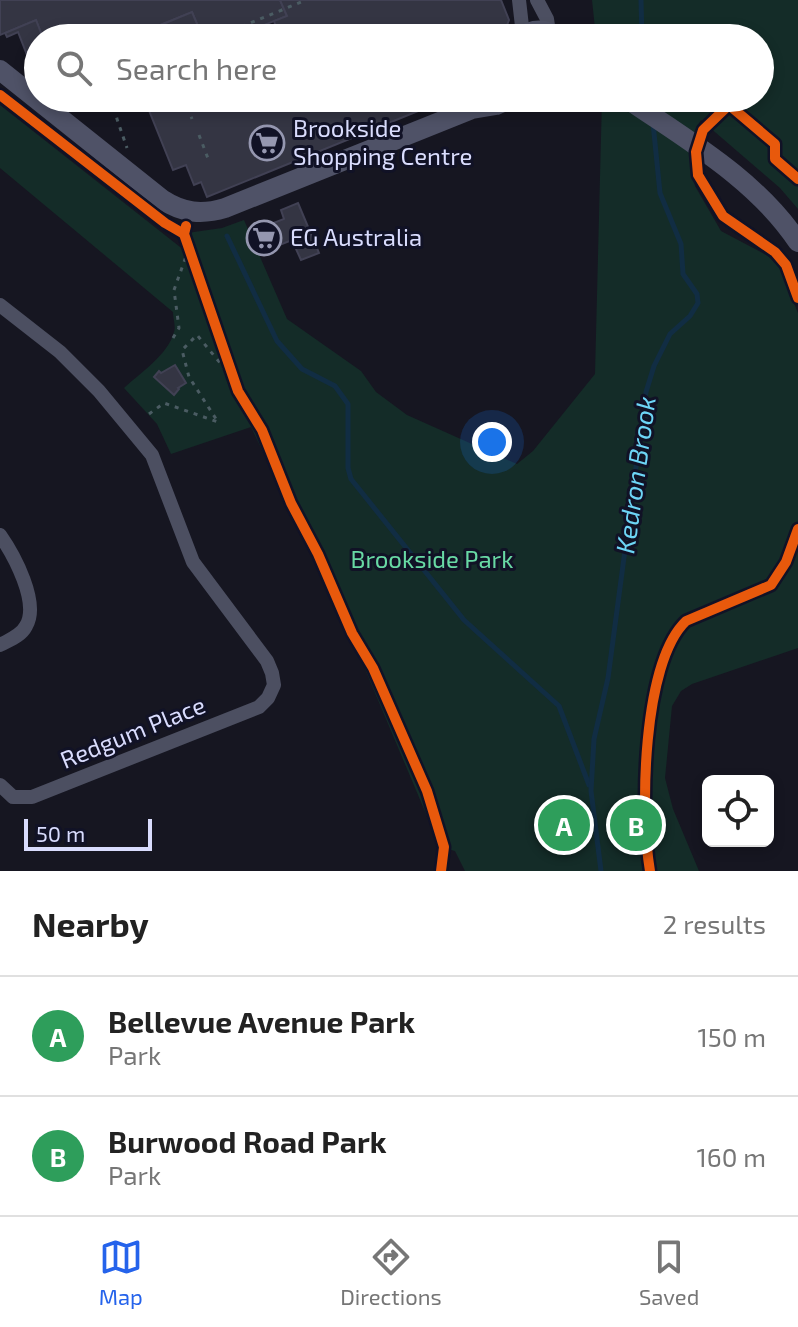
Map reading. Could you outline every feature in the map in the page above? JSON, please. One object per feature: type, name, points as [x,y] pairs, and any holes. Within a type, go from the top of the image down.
[{"type":"street","points":[[519,0],[521,24]]},
{"type":"street","points":[[537,0],[549,24]]},
{"type":"street","points":[[0,70],[24,89]]},
{"type":"street","points":[[53,112],[163,200],[178,209],[199,213],[225,208],[455,112]]},
{"type":"street","points":[[646,112],[710,156],[763,200],[798,242]]},
{"type":"street","name":"Redgum Place","points":[[0,305],[60,352],[99,391],[152,455],[193,562],[267,661],[274,685],[259,707],[32,797],[13,797],[0,785]]},
{"type":"street","points":[[0,535],[11,551],[30,599],[26,627],[19,635],[0,645]]},
{"type":"path","points":[[248,24],[306,0]]},
{"type":"path","points":[[116,112],[121,134],[132,155]]},
{"type":"path","points":[[189,112],[192,119]]},
{"type":"path","points":[[199,135],[209,161]]},
{"type":"path","points":[[184,234],[194,263]]},
{"type":"path","points":[[173,338],[179,328],[174,290],[189,248]]},
{"type":"path","points":[[149,414],[164,403],[218,422],[189,377],[182,350],[197,335],[237,386]]},
{"type":"path","points":[[225,351],[237,386]]},
{"type":"green space","name":"Brookside Park","points":[[592,0],[798,0],[798,209],[780,188],[701,120],[696,129],[692,165],[695,186],[721,231],[768,256],[779,267],[798,313],[798,648],[692,684],[681,691],[672,706],[665,778],[673,809],[699,871],[465,871],[455,851],[440,847],[362,662],[251,427],[171,454],[157,424],[124,388],[166,348],[175,330],[173,312],[0,168],[0,105],[194,258],[187,233],[222,228],[244,220],[287,319],[361,371],[376,392],[407,415],[517,464],[533,451],[595,374],[602,112],[774,112],[774,24],[595,24]]},
{"type":"building","points":[[0,0],[280,0],[287,16],[267,24],[197,24],[192,12],[162,24],[38,24],[36,20],[0,35]]},
{"type":"building","points":[[280,0],[501,0],[509,20],[507,24],[275,24],[274,21],[287,16]]},
{"type":"building","points":[[192,12],[197,24],[163,24]]},
{"type":"building","points":[[24,25],[24,47],[18,32],[7,37],[5,33]]},
{"type":"building","points":[[150,112],[416,112],[207,197],[201,182],[194,185],[186,165],[173,170]]},
{"type":"building","points":[[298,203],[319,253],[301,260],[292,240],[272,248],[263,227],[284,219],[281,210]]},
{"type":"building","name":"EG Australia","points":[[263,228],[271,246],[265,249],[257,231]]},
{"type":"building","points":[[175,365],[186,383],[174,395],[154,377],[159,371],[161,373]]},
{"type":"waterway","name":"Kedron Brook","points":[[641,0],[642,24]]},
{"type":"waterway","name":"Kedron Brook","points":[[601,871],[591,791],[594,739],[608,678],[646,392],[654,366],[670,334],[690,316],[698,303],[697,294],[683,274],[681,244],[660,193],[653,123]]},
{"type":"waterway","points":[[227,236],[277,341],[302,369],[335,386],[348,404],[348,468],[351,479],[464,620],[559,706],[589,785]]},
{"type":"cycle path","points":[[0,95],[165,223],[184,234]]},
{"type":"cycle path","points":[[722,112],[703,130],[696,152],[698,175],[723,216],[775,252],[786,265],[798,298]]},
{"type":"cycle path","points":[[737,112],[775,144],[775,159],[798,179]]},
{"type":"cycle path","points":[[186,226],[184,234],[238,391],[262,430],[291,503],[318,554],[352,633],[373,668],[427,791],[444,847],[441,871]]},
{"type":"cycle path","points":[[650,871],[645,813],[648,740],[660,670],[671,641],[686,621],[771,585],[786,562],[798,529]]},
{"type":"place","name":"Brookside Shopping Centre","points":[[267,143]]},
{"type":"place","name":"EG Australia","points":[[264,238]]},
{"type":"place","name":"Bellevue Avenue Park","points":[[564,825]]},
{"type":"place","name":"Burwood Road Park","points":[[636,825]]}]
